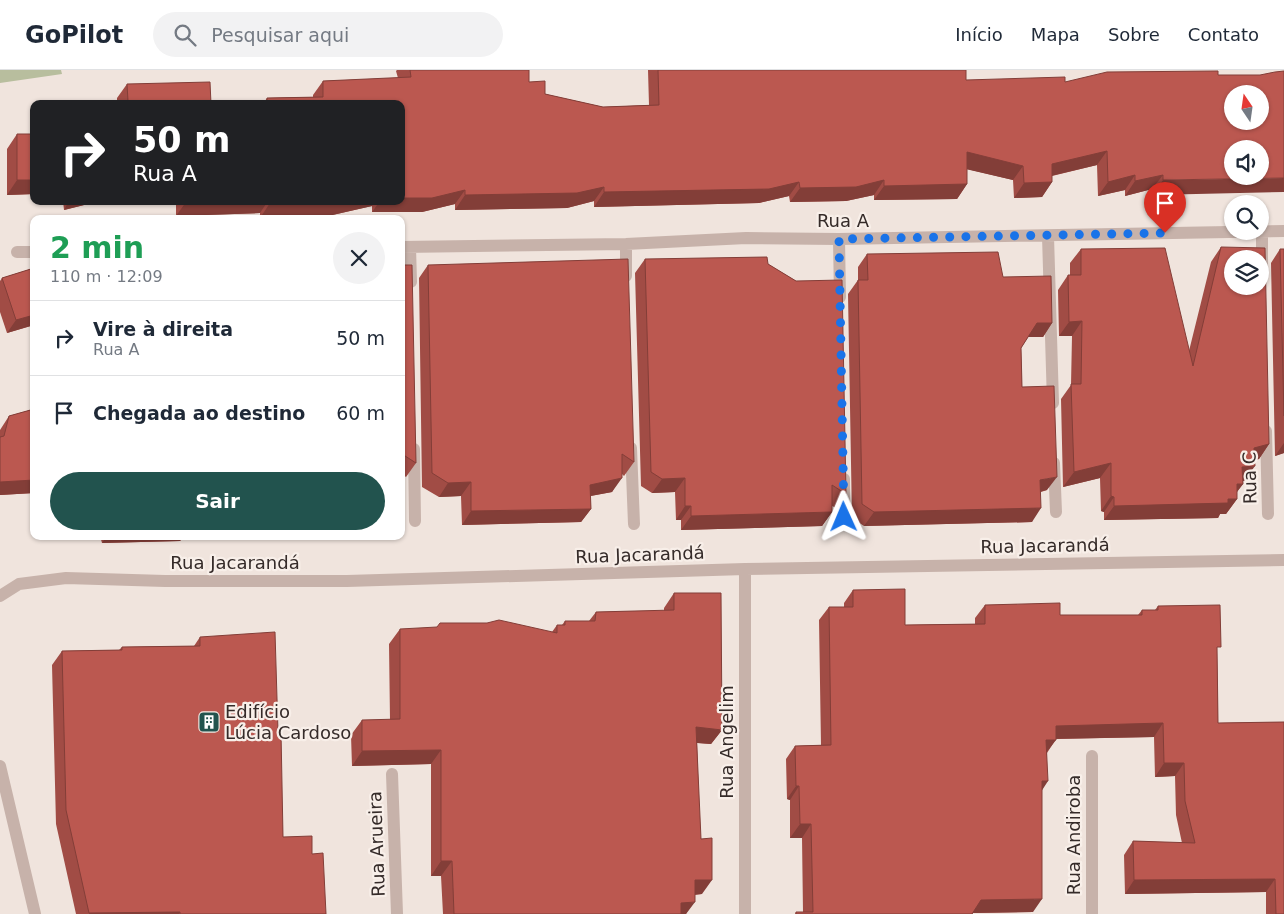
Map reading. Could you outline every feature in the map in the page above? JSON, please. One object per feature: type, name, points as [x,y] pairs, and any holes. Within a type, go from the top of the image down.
[{"type":"street","name":"Rua A","points":[[1269,231],[1284,231]]},
{"type":"street","name":"Rua A","points":[[406,247],[626,244],[746,238],[839,239],[1224,232]]},
{"type":"street","points":[[1048,236],[1053,413]]},
{"type":"street","points":[[839,239],[840,310]]},
{"type":"street","points":[[626,244],[626,284]]},
{"type":"street","points":[[406,247],[411,296]]},
{"type":"street","points":[[17,252],[30,252]]},
{"type":"street","name":"Rua C","points":[[1266,418],[1268,514]]},
{"type":"street","points":[[414,433],[415,521]]},
{"type":"street","points":[[631,434],[634,524]]},
{"type":"street","points":[[1054,452],[1056,512]]},
{"type":"street","points":[[844,468],[844,517]]},
{"type":"street","name":"Rua Jacarandá","points":[[0,596],[19,584],[66,578],[165,581],[347,581],[745,569],[1284,560]]},
{"type":"street","name":"Rua Angelim","points":[[745,569],[745,914]]},
{"type":"street","name":"Rua Andiroba","points":[[1092,756],[1092,914]]},
{"type":"street","points":[[0,766],[35,914]]},
{"type":"street","name":"Rua Arueira","points":[[392,774],[397,914]]},
{"type":"green space","points":[[0,70],[61,70],[62,74],[0,83]]},
{"type":"building","points":[[410,70],[529,70],[529,82],[545,81],[545,94],[603,107],[659,105],[658,70],[966,70],[966,80],[1065,77],[1065,82],[1107,72],[1218,71],[1218,75],[1260,75],[1284,71],[1284,178],[1269,178],[1269,140],[1224,140],[1224,179],[1163,180],[1163,175],[1135,181],[1135,175],[1108,182],[1107,151],[1052,164],[1052,182],[1024,183],[1023,166],[967,152],[967,184],[884,186],[884,180],[856,187],[800,188],[799,182],[769,189],[604,192],[604,187],[577,193],[465,195],[465,190],[432,198],[405,198],[405,100],[267,100],[267,98],[323,97],[323,81],[411,77]]},
{"type":"building","points":[[210,82],[211,100],[128,100],[127,84]]},
{"type":"building","points":[[17,134],[30,134],[30,180],[17,180]]},
{"type":"building","points":[[1221,247],[1265,248],[1265,250],[1224,250],[1224,295],[1266,295],[1269,444],[1254,448],[1255,466],[1242,467],[1243,484],[1237,484],[1237,499],[1228,499],[1228,503],[1114,506],[1114,497],[1111,496],[1111,463],[1074,472],[1071,384],[1081,384],[1082,321],[1069,322],[1068,275],[1081,275],[1081,249],[1165,248],[1193,366]]},
{"type":"building","points":[[1280,249],[1284,249],[1284,416]]},
{"type":"building","points":[[998,252],[1003,277],[1051,276],[1052,323],[1037,323],[1021,348],[1022,387],[1054,386],[1057,477],[1040,480],[1041,508],[874,512],[862,504],[858,280],[868,280],[867,254]]},
{"type":"building","points":[[767,257],[768,264],[796,281],[842,280],[846,494],[832,485],[832,512],[691,516],[691,506],[685,506],[685,478],[662,479],[651,472],[645,259]]},
{"type":"building","points":[[628,259],[634,462],[622,454],[622,478],[590,485],[591,509],[471,511],[471,482],[448,483],[432,473],[428,265]]},
{"type":"building","points":[[405,265],[412,265],[416,463],[405,456]]},
{"type":"building","points":[[30,269],[30,316],[16,320],[2,278]]},
{"type":"building","points":[[30,410],[30,480],[0,482],[0,437],[4,436],[9,416]]},
{"type":"building","points":[[905,589],[905,625],[985,624],[985,605],[1060,603],[1060,615],[1142,615],[1142,610],[1158,610],[1158,606],[1220,605],[1221,647],[1217,647],[1218,723],[1284,722],[1284,914],[1276,914],[1275,879],[1134,880],[1133,841],[1195,843],[1185,801],[1184,763],[1164,763],[1163,723],[1056,726],[1056,740],[1046,740],[1048,781],[1042,781],[1042,899],[981,900],[972,914],[796,914],[796,912],[813,912],[811,824],[800,824],[799,786],[796,786],[795,746],[831,745],[829,607],[853,607],[853,590]]},
{"type":"building","points":[[674,593],[721,593],[722,730],[696,727],[701,839],[712,838],[712,880],[695,880],[695,902],[681,903],[681,914],[454,914],[452,861],[441,861],[441,750],[362,751],[362,720],[400,719],[400,629],[437,627],[440,623],[487,623],[499,620],[557,633],[557,625],[565,625],[565,621],[595,621],[596,612],[674,610]]},
{"type":"building","points":[[275,632],[278,732],[281,732],[283,837],[312,836],[312,854],[323,853],[326,914],[89,913],[66,810],[62,651],[122,650],[122,647],[200,646],[200,637]]},
{"type":"place","name":"Edifício Lúcia Cardoso","points":[[209,722]]},
{"type":"route","points":[[844,517],[839,239],[1165,233]]}]
